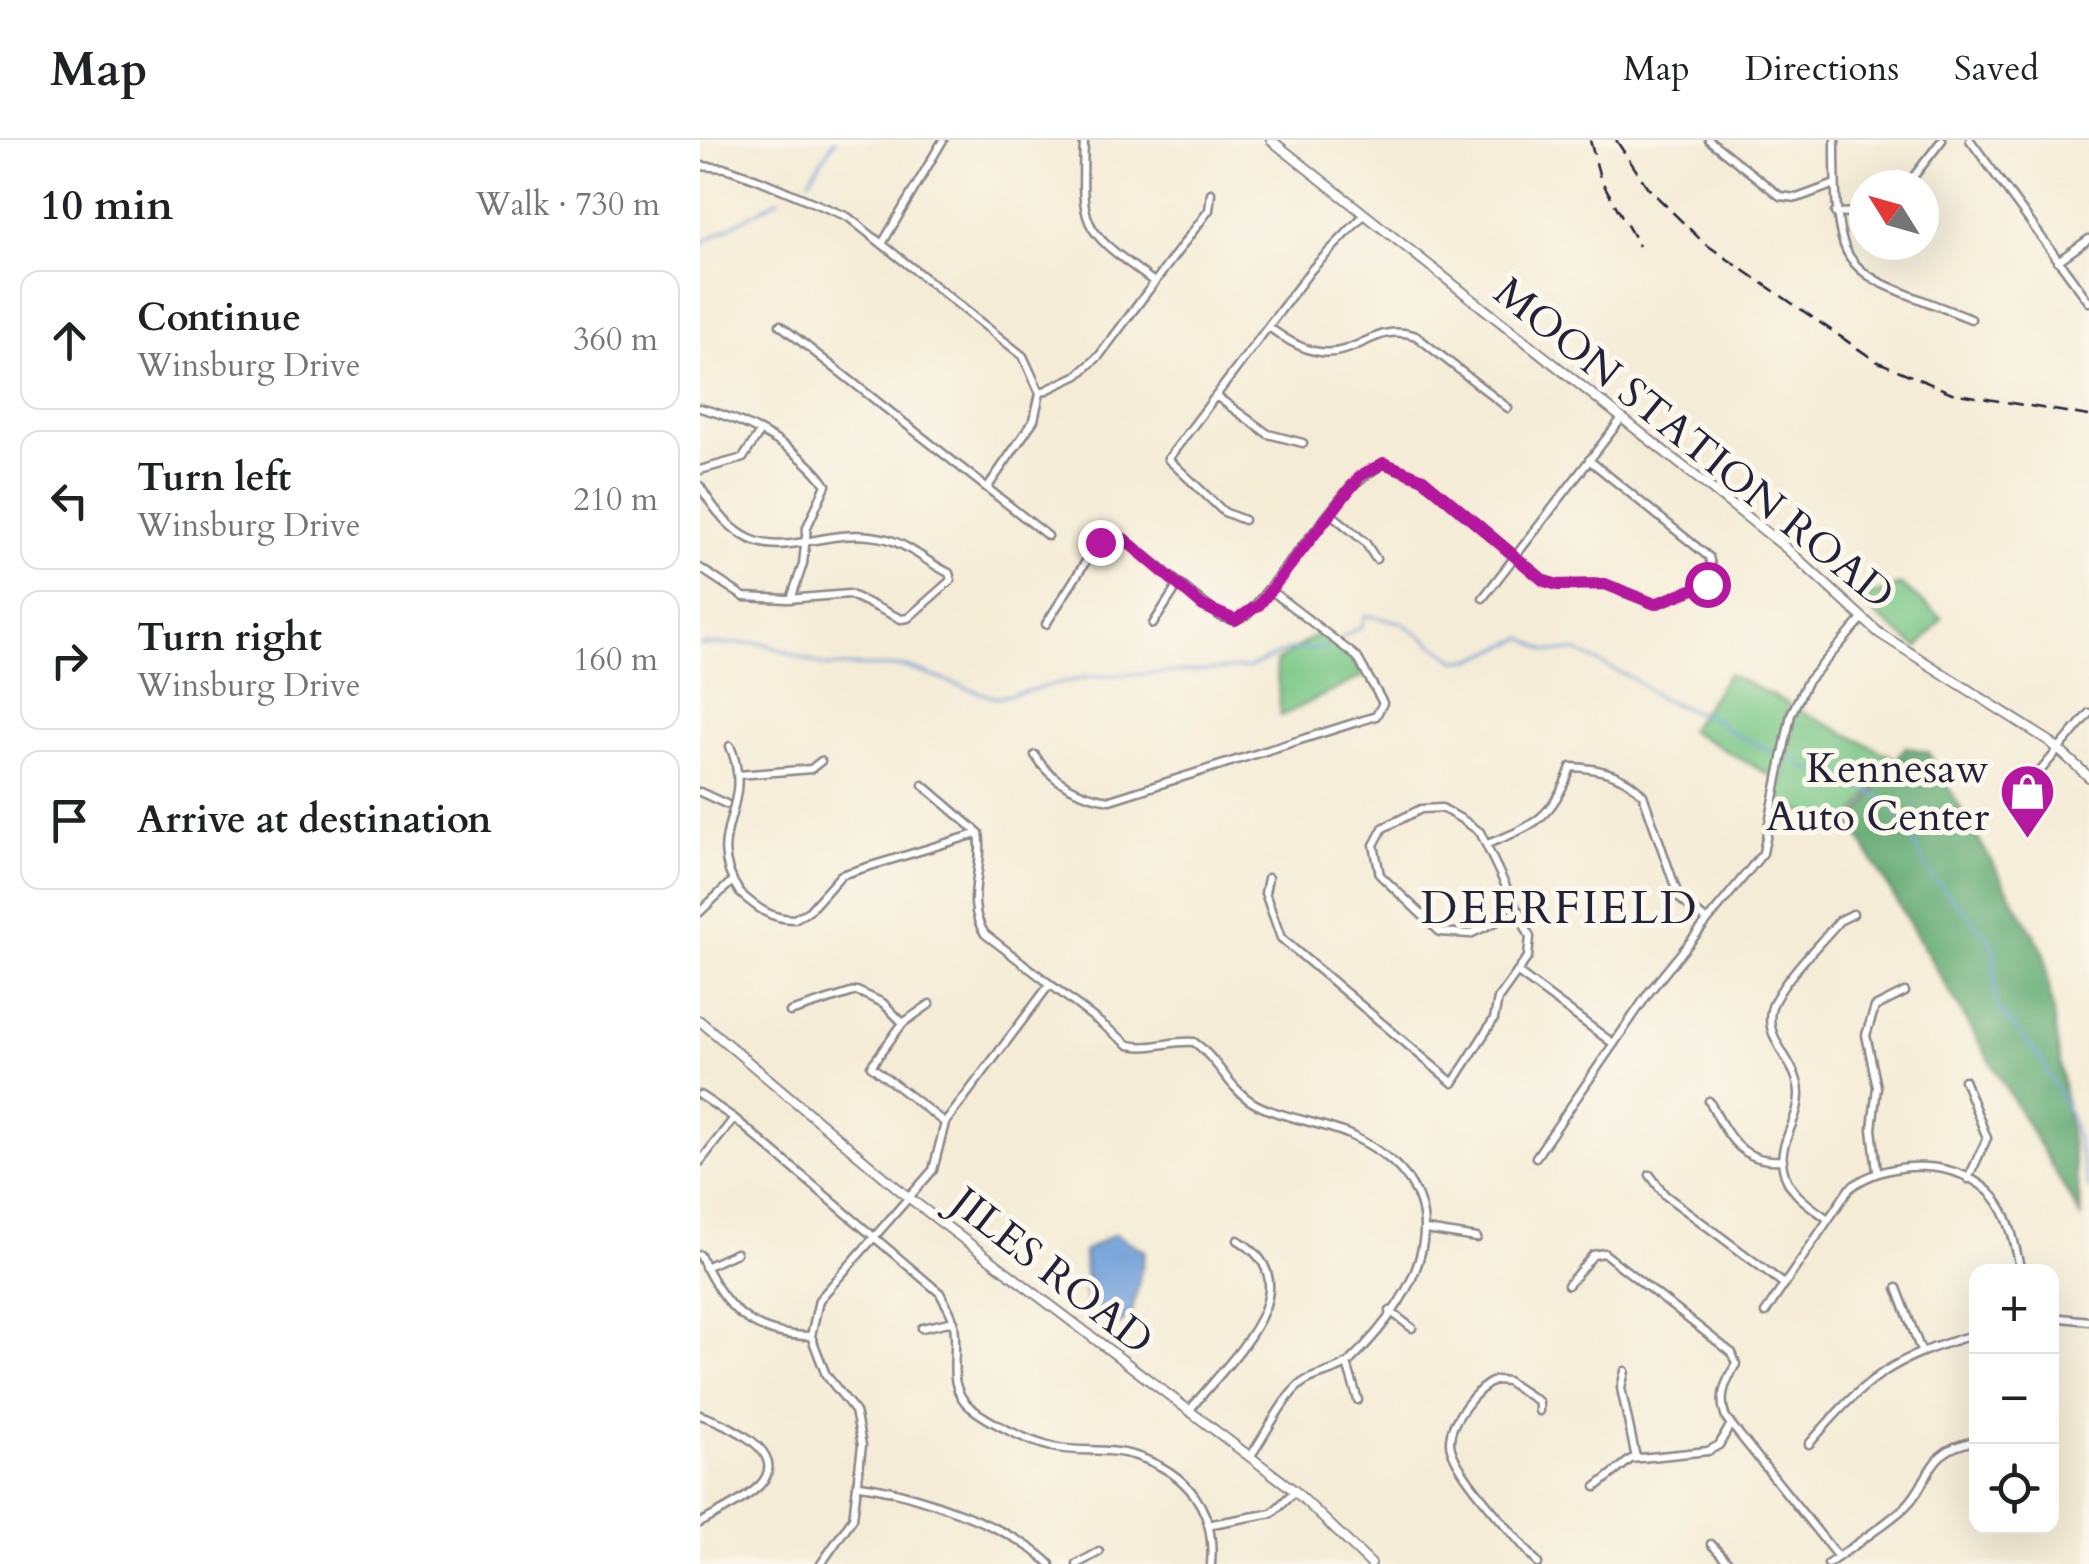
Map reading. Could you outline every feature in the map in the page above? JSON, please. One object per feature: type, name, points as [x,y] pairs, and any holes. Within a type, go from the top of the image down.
[{"type":"street","points":[[882,244],[943,140]]},
{"type":"street","points":[[1084,140],[1081,194],[1087,224],[1108,249],[1154,282]]},
{"type":"street","name":"MOON STATION ROAD","points":[[1272,140],[1786,548],[1862,619],[1915,658],[2059,749],[2089,778]]},
{"type":"street","points":[[1710,140],[1780,196],[1798,198],[1835,184]]},
{"type":"street","points":[[1835,140],[1836,213],[1846,256],[1862,273],[1970,320]]},
{"type":"street","points":[[1919,170],[1942,140]]},
{"type":"street","points":[[1970,140],[2089,302]]},
{"type":"street","points":[[700,166],[726,168],[848,217],[1024,356],[1040,393],[1034,420],[986,488]]},
{"type":"street","points":[[1040,393],[1088,367],[1209,210],[1212,193]]},
{"type":"street","points":[[1836,213],[1849,213]]},
{"type":"street","points":[[1244,520],[1224,512],[1168,459],[1316,264],[1365,214]]},
{"type":"street","points":[[2058,261],[2089,238]]},
{"type":"street","points":[[780,325],[1048,536]]},
{"type":"street","points":[[1268,327],[1301,348],[1336,354],[1400,330],[1416,336],[1508,408]]},
{"type":"street","points":[[1216,396],[1268,434],[1304,443]]},
{"type":"street","points":[[700,408],[734,417],[790,453],[826,484],[807,527],[790,599]]},
{"type":"street","points":[[1484,598],[1623,416]]},
{"type":"street","points":[[700,470],[743,458],[758,435]]},
{"type":"street","points":[[1046,624],[1088,558],[1107,537],[1124,539],[1203,606],[1235,620],[1248,614],[1360,476],[1384,463],[1423,479],[1514,558],[1553,584],[1605,584],[1655,604],[1698,590],[1711,580],[1708,557],[1589,460]]},
{"type":"street","points":[[700,486],[721,517],[741,533],[770,544],[886,539],[949,573],[951,580],[901,620],[849,594],[790,599],[732,593],[700,568]]},
{"type":"street","points":[[1330,513],[1365,542],[1376,559]]},
{"type":"street","points":[[1153,624],[1178,585]]},
{"type":"street","points":[[1036,755],[1055,778],[1078,792],[1110,800],[1376,716],[1383,703],[1356,657],[1270,590]]},
{"type":"street","points":[[1536,1157],[1614,1044],[1763,853],[1788,719],[1802,689],[1862,619]]},
{"type":"street","points":[[2021,794],[2089,713]]},
{"type":"street","points":[[700,792],[725,806],[738,775],[730,746]]},
{"type":"street","points":[[738,775],[796,771],[821,761]]},
{"type":"street","points":[[1487,844],[1537,824],[1565,788],[1572,767],[1590,768],[1632,783],[1643,795],[1679,898],[1707,922]]},
{"type":"street","points":[[923,785],[979,833]]},
{"type":"street","points":[[1268,878],[1265,893],[1281,938],[1453,1083],[1494,1020],[1498,999],[1530,949],[1518,911],[1480,832],[1442,808],[1422,809],[1384,828],[1374,845],[1375,863],[1394,891],[1440,932],[1470,934],[1518,911]]},
{"type":"street","points":[[719,874],[766,914],[794,919],[809,912],[841,875],[979,833]]},
{"type":"street","points":[[979,833],[976,920],[985,934],[1128,1046],[1154,1048],[1175,1041],[1194,1042],[1249,1100],[1353,1136],[1396,1162],[1416,1184],[1425,1205],[1426,1230],[1412,1274],[1390,1311],[1347,1364],[1298,1386],[1250,1456]]},
{"type":"street","points":[[700,912],[729,884]]},
{"type":"street","points":[[1828,1219],[1793,1190],[1782,1160],[1800,1096],[1796,1074],[1772,1036],[1774,1001],[1838,921],[1854,914]]},
{"type":"street","points":[[1518,973],[1614,1044]]},
{"type":"street","points":[[821,1564],[853,1518],[862,1445],[855,1411],[826,1374],[812,1336],[819,1300],[933,1170],[946,1123],[1050,984]]},
{"type":"street","points":[[790,1012],[858,991],[883,1003],[903,1023]]},
{"type":"street","points":[[1878,1172],[1872,1128],[1877,1087],[1866,1035],[1874,1006],[1905,992]]},
{"type":"street","points":[[930,1004],[903,1023],[871,1066],[946,1123]]},
{"type":"street","name":"JILES ROAD","points":[[700,1021],[908,1197],[1294,1491],[1371,1564]]},
{"type":"street","points":[[1964,1080],[1987,1138],[1968,1180]]},
{"type":"street","points":[[700,1095],[734,1118],[874,1241],[940,1293],[954,1321],[956,1390],[966,1404],[985,1418],[1050,1447],[1134,1455],[1162,1468],[1183,1483],[1212,1524],[1211,1564]]},
{"type":"street","points":[[1708,1101],[1730,1140],[1744,1154],[1766,1162],[1782,1160]]},
{"type":"street","points":[[700,1162],[734,1118]]},
{"type":"street","points":[[1765,1313],[1848,1189],[1878,1172],[1939,1168],[1968,1180],[1996,1199],[2008,1219],[2019,1264]]},
{"type":"street","points":[[1650,1175],[1664,1195],[1784,1284]]},
{"type":"street","points":[[1426,1230],[1477,1238]]},
{"type":"street","points":[[1189,1412],[1270,1302],[1270,1272],[1253,1248],[1238,1240]]},
{"type":"street","points":[[705,1267],[736,1253]]},
{"type":"street","points":[[1568,1285],[1592,1254],[1604,1253],[1712,1335],[1736,1358],[1721,1404],[1732,1424],[1838,1557]]},
{"type":"street","points":[[700,1255],[732,1307],[753,1324],[780,1336],[812,1336]]},
{"type":"street","points":[[1897,1288],[1920,1351]]},
{"type":"street","points":[[1390,1311],[1412,1328]]},
{"type":"street","points":[[2059,1318],[2089,1320]]},
{"type":"street","points":[[922,1328],[954,1321]]},
{"type":"street","points":[[1809,1444],[1874,1375],[1920,1351],[1969,1336]]},
{"type":"street","points":[[1347,1364],[1358,1400]]},
{"type":"street","points":[[1625,1371],[1621,1388],[1636,1458]]},
{"type":"street","points":[[1538,1564],[1458,1464],[1450,1442],[1452,1426],[1467,1404],[1496,1380],[1522,1390],[1539,1402],[1539,1410]]},
{"type":"street","points":[[700,1415],[756,1443],[765,1455],[766,1471],[763,1482],[750,1493],[700,1523]]},
{"type":"street","points":[[1596,1487],[1636,1458],[1708,1451],[1719,1445],[1732,1424]]},
{"type":"street","points":[[1828,1564],[1908,1505],[1932,1463],[1969,1443]]},
{"type":"street","points":[[860,1484],[928,1501],[1020,1542],[1050,1564]]},
{"type":"street","points":[[1212,1524],[1272,1513],[1294,1491]]},
{"type":"street","points":[[1712,1544],[1730,1564]]},
{"type":"street","points":[[1077,1564],[1100,1552]]},
{"type":"green space","points":[[1901,585],[1942,618],[1918,648],[1857,600]]},
{"type":"green space","points":[[1318,634],[1354,662],[1363,676],[1281,716],[1276,662]]},
{"type":"green space","points":[[1728,674],[1789,704],[1775,778],[1689,730]]},
{"type":"green space","points":[[1797,709],[1894,758],[1845,829],[1777,803]]},
{"type":"green space","points":[[1905,747],[1928,752],[2044,952],[2082,1218],[1852,825]]},
{"type":"water","points":[[1115,1234],[1145,1251],[1132,1312],[1120,1324],[1087,1312],[1084,1251]]},
{"type":"waterway","points":[[809,180],[835,140]]},
{"type":"waterway","points":[[700,244],[779,199]]},
{"type":"waterway","points":[[1341,638],[1362,626],[1365,615],[1401,622],[1456,660],[1471,660],[1524,638],[1547,651],[1576,651],[1633,679],[1659,698],[1718,721],[1774,754]]},
{"type":"waterway","points":[[700,645],[762,643],[824,666],[906,667],[996,698],[1088,677],[1248,668],[1288,650],[1320,649],[1331,644]]},
{"type":"waterway","points":[[1792,758],[1809,770],[1836,768],[1858,786],[1890,802],[1932,877],[1988,937],[1995,951],[1995,1004],[2040,1058],[2070,1114],[2089,1189]]},
{"type":"railway","points":[[1590,140],[1600,178],[1639,246]]},
{"type":"railway","points":[[1616,140],[1648,188],[1704,243],[1876,361],[1952,393],[2089,416]]},
{"type":"place","name":"Kennesaw Auto Center","points":[[2028,840]]},
{"type":"district","name":"DEERFIELD","points":[[1560,907]]},
{"type":"route","points":[[1100,542],[1107,537],[1124,539],[1203,606],[1235,620],[1259,605],[1360,476],[1384,463],[1408,469],[1423,479],[1544,581],[1565,585],[1597,582],[1655,604],[1707,584]]}]
